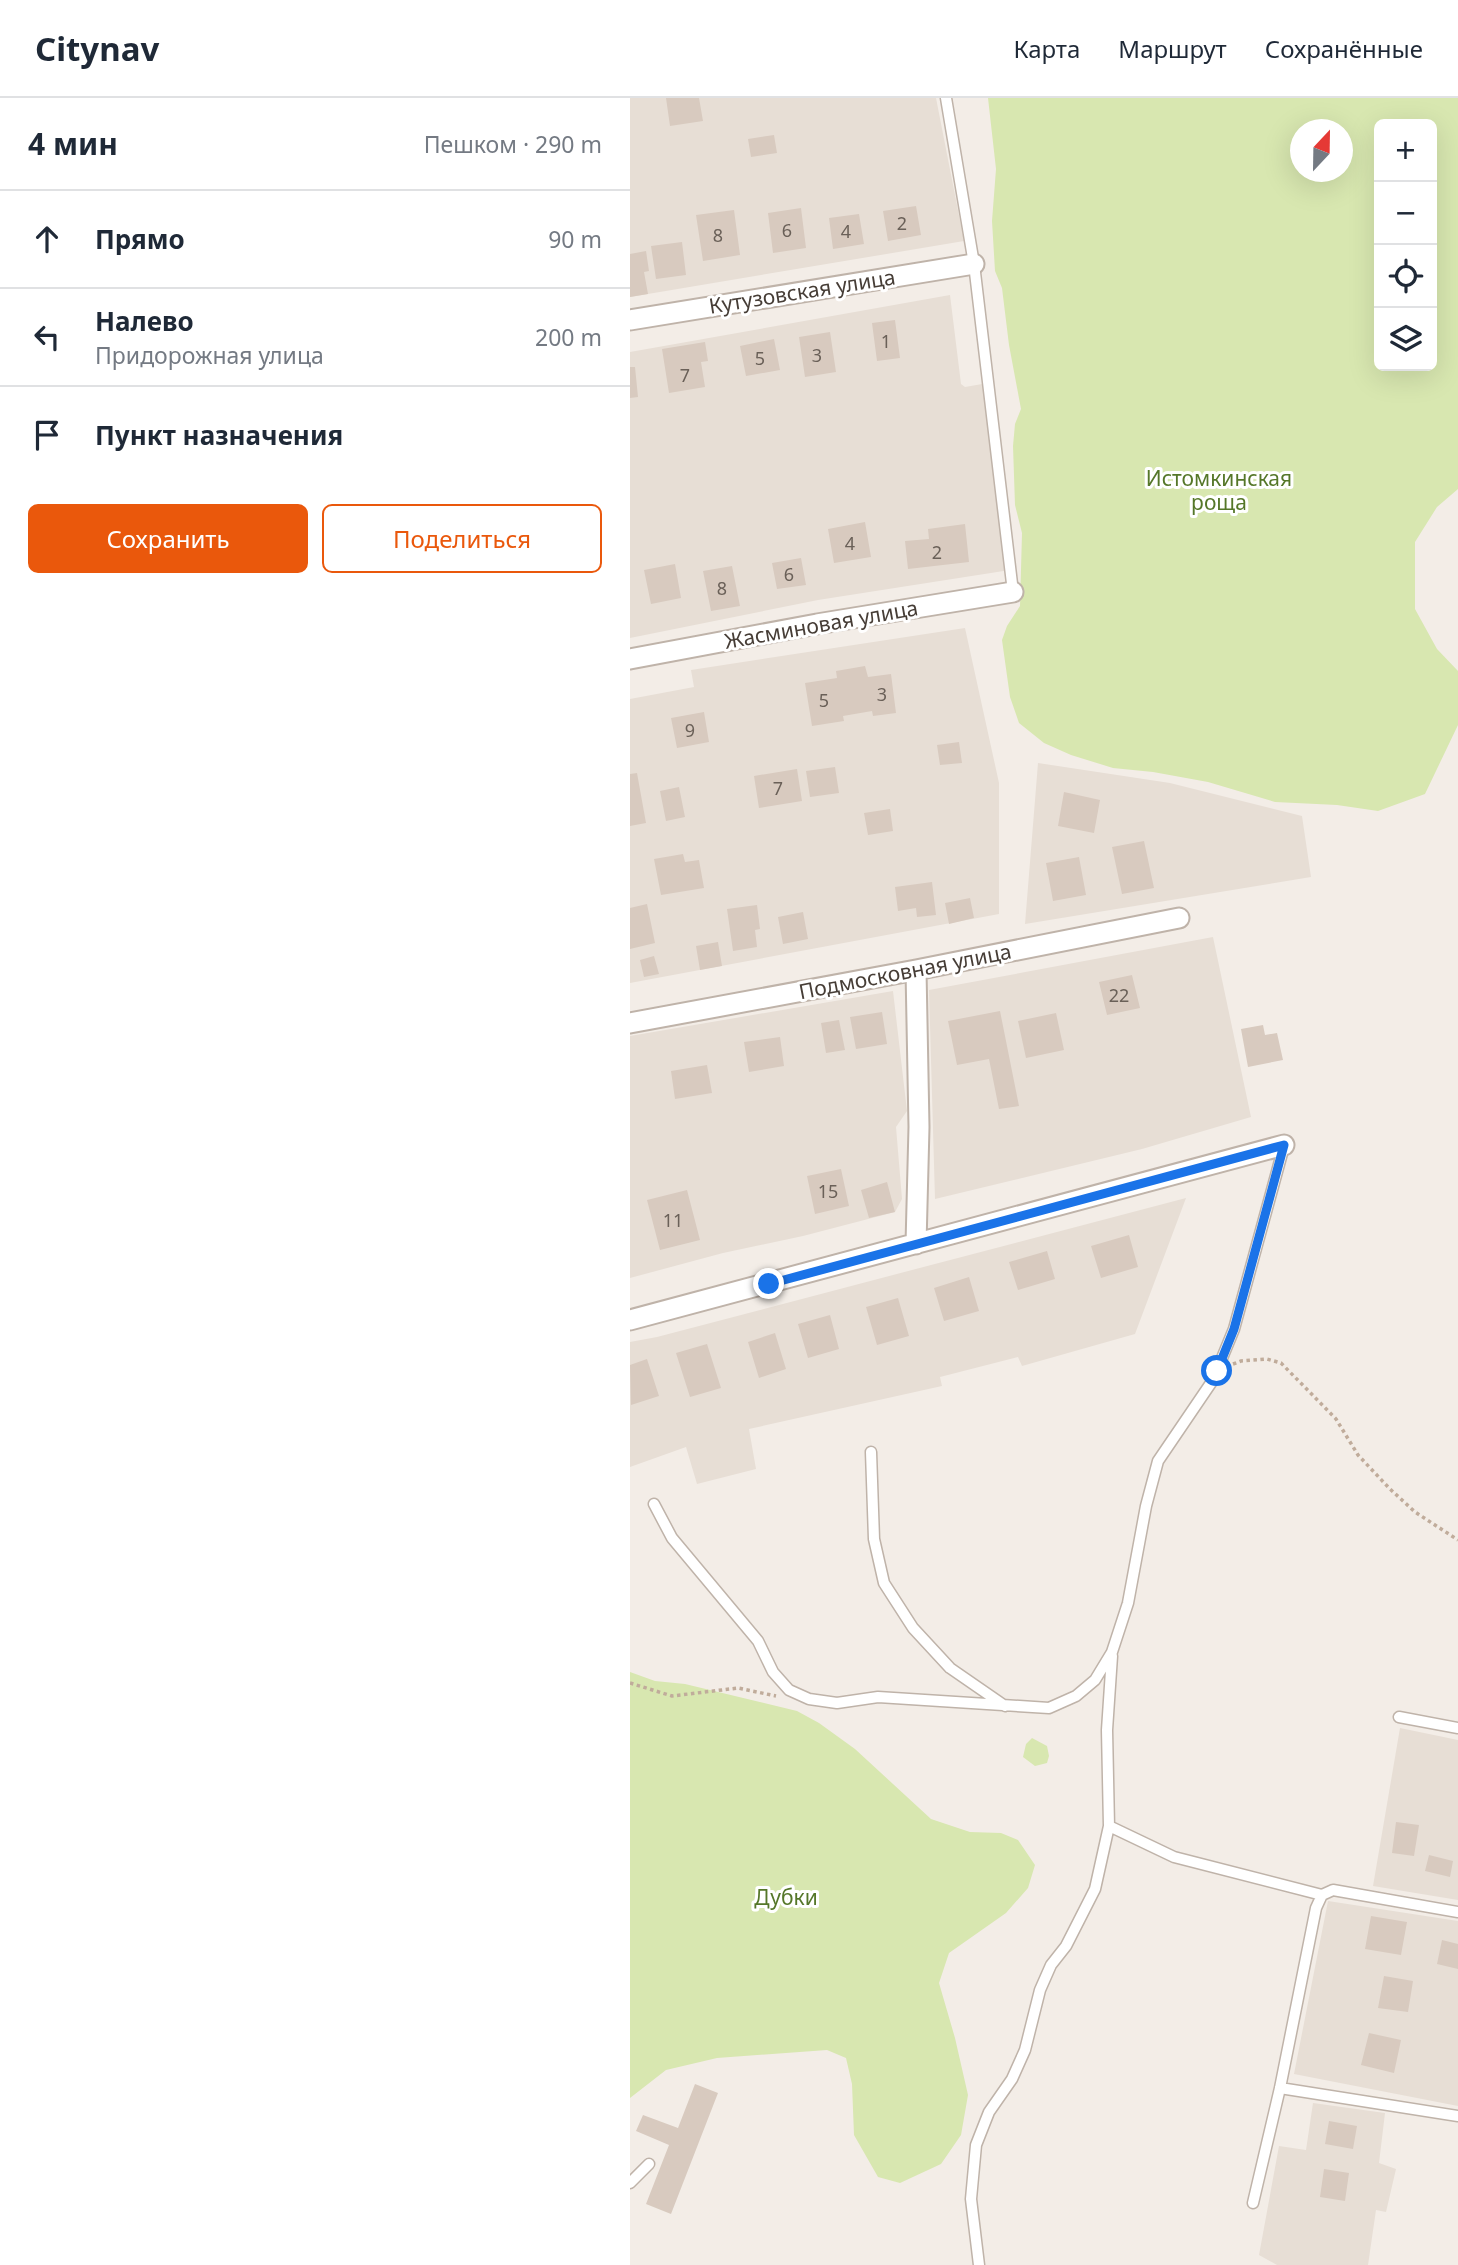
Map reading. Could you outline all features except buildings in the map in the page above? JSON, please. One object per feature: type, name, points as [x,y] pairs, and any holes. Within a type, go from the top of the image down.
[{"type":"street","name":"Кутузовская улица","points":[[630,320],[974,264]]},
{"type":"street","name":"Жасминовая улица","points":[[630,659],[817,624],[1013,592]]},
{"type":"street","name":"Подмосковная улица","points":[[630,1023],[1178,918]]},
{"type":"street","points":[[916,970],[919,1126],[916,1244]]},
{"type":"street","points":[[630,1320],[1284,1145]]},
{"type":"lane","points":[[946,98],[974,264],[1013,592]]},
{"type":"lane","points":[[654,1504],[672,1538],[758,1641],[773,1672],[789,1690],[809,1699],[837,1703],[878,1697],[1049,1708],[1076,1696],[1095,1680],[1112,1652],[1128,1603],[1146,1506],[1158,1461],[1217,1371],[1234,1329],[1284,1145]]},
{"type":"lane","points":[[872,1452],[874,1539],[884,1583],[913,1628],[950,1668],[1005,1706]]},
{"type":"lane","points":[[979,2265],[971,2199],[976,2145],[989,2112],[1012,2079],[1025,2050],[1040,1990],[1051,1965],[1066,1946],[1095,1889],[1108,1826],[1107,1730],[1112,1652]]},
{"type":"lane","points":[[1399,1717],[1458,1728]]},
{"type":"lane","points":[[1108,1826],[1174,1857],[1322,1895],[1333,1890],[1458,1912]]},
{"type":"lane","points":[[1252,2203],[1322,1895]]},
{"type":"lane","points":[[1280,2088],[1458,2116]]},
{"type":"lane","points":[[630,2183],[649,2164]]},
{"type":"path","points":[[1217,1371],[1241,1361],[1268,1359],[1280,1363],[1336,1419],[1358,1455],[1390,1489],[1415,1512],[1458,1540]]},
{"type":"path","points":[[630,1683],[672,1696],[738,1689],[777,1697]]},
{"type":"shaded area","points":[[630,98],[936,98],[964,241],[630,297]]},
{"type":"shaded area","points":[[950,295],[961,384],[965,387],[988,383],[1010,570],[818,600],[630,638],[630,352]]},
{"type":"shaded area","points":[[965,628],[999,783],[999,914],[630,983],[630,699],[694,687],[691,670]]},
{"type":"shaded area","points":[[1038,763],[1170,783],[1302,816],[1311,877],[1025,924]]},
{"type":"shaded area","points":[[1213,937],[1251,1117],[1142,1149],[935,1199],[929,990]]},
{"type":"shaded area","points":[[893,991],[907,1111],[896,1127],[902,1199],[895,1212],[630,1278],[630,1036]]},
{"type":"shaded area","points":[[1186,1198],[1135,1334],[1022,1366],[1018,1357],[940,1377],[942,1386],[749,1429],[756,1469],[697,1484],[686,1447],[630,1467],[630,1342]]},
{"type":"shaded area","points":[[1400,1728],[1458,1740],[1458,1900],[1373,1886]]},
{"type":"shaded area","points":[[1328,1901],[1458,1921],[1458,2106],[1294,2074]]},
{"type":"shaded area","points":[[1313,2103],[1385,2113],[1379,2163],[1396,2169],[1386,2212],[1376,2210],[1368,2265],[1277,2265],[1259,2255],[1279,2146],[1306,2150]]},
{"type":"green space","name":"Истомкинская роща","points":[[988,98],[1458,98],[1458,489],[1437,507],[1415,542],[1415,609],[1437,649],[1458,671],[1458,725],[1425,794],[1378,811],[1337,805],[1275,802],[1208,782],[1113,768],[1044,743],[1019,723],[1010,697],[1002,640],[1007,626],[1020,606],[1022,533],[1015,505],[1013,446],[1015,424],[1021,409],[1002,288],[995,271],[992,221],[996,169]]},
{"type":"green space","name":"Дубки","points":[[630,1672],[655,1681],[685,1684],[797,1711],[855,1749],[931,1819],[970,1832],[1001,1833],[1018,1840],[1035,1865],[1028,1888],[1006,1913],[949,1953],[939,1983],[968,2095],[961,2135],[941,2164],[900,2183],[878,2177],[854,2135],[852,2084],[846,2058],[827,2050],[717,2058],[666,2070],[630,2098]]},
{"type":"green space","points":[[1032,1738],[1047,1746],[1047,1763],[1035,1766],[1023,1757],[1026,1744]]},
{"type":"route","points":[[769,1284],[1284,1145],[1234,1329],[1217,1371]]}]
